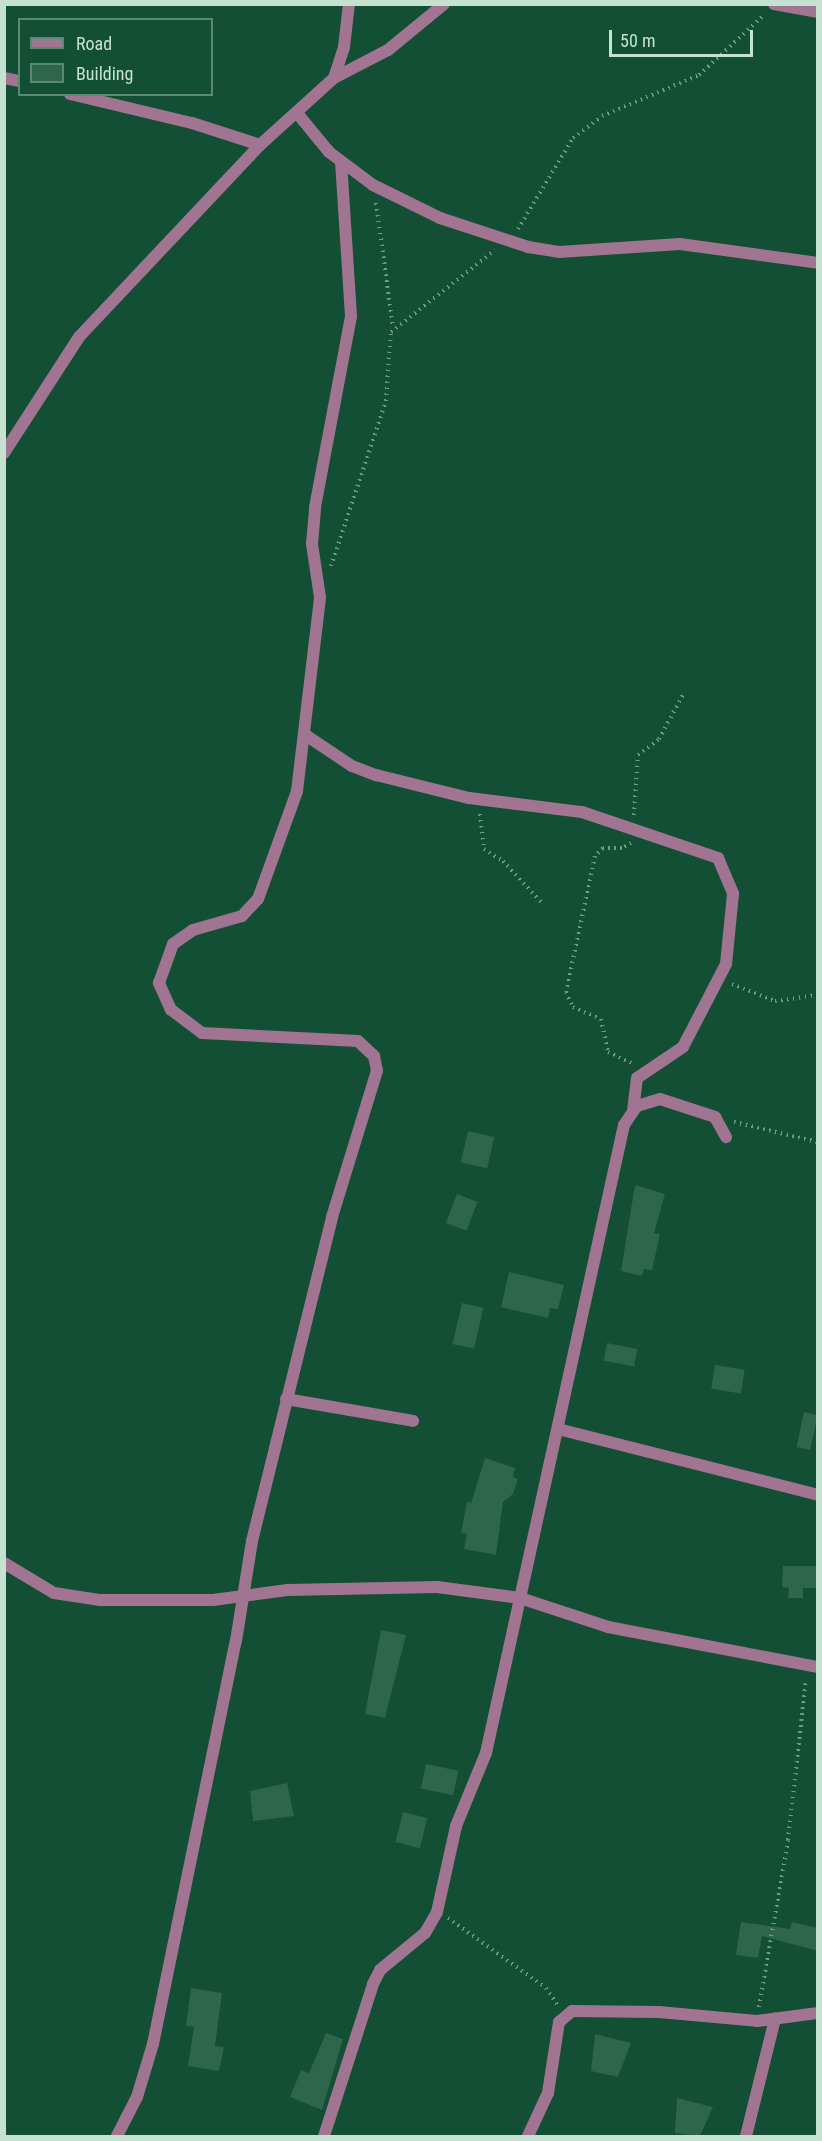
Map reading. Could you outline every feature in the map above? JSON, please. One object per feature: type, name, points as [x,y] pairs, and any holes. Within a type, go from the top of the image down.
[{"type":"street","points":[[334,78],[344,47],[349,4]]},
{"type":"street","points":[[4,453],[79,338],[260,145],[334,78],[388,50],[444,4]]},
{"type":"street","points":[[774,5],[818,12]]},
{"type":"street","points":[[78,96],[192,123],[260,145]]},
{"type":"street","points":[[297,113],[320,143],[373,185],[440,218],[508,241],[560,252],[680,244],[818,263]]},
{"type":"street","points":[[117,2136],[137,2097],[153,2044],[242,1598],[286,1399],[332,1217],[374,1084],[374,1056],[358,1041],[343,1038],[202,1033],[171,1010],[159,983],[172,944],[193,930],[242,916],[258,899],[293,808],[320,597],[312,543],[315,507],[325,433],[351,316],[341,161]]},
{"type":"street","points":[[304,734],[352,766],[469,798],[582,812],[707,851],[726,869],[733,894],[729,946],[721,979],[683,1047],[664,1064],[640,1074],[633,1109],[624,1125],[486,1753],[456,1826],[437,1912],[425,1933],[380,1970],[373,1984],[324,2136]]},
{"type":"street","points":[[633,1109],[660,1099],[715,1117],[726,1137]]},
{"type":"street","points":[[286,1399],[413,1420]]},
{"type":"street","points":[[558,1429],[818,1495]]},
{"type":"street","points":[[4,1563],[59,1595],[100,1600],[242,1598],[287,1590],[437,1587],[520,1598],[609,1627],[812,1667]]},
{"type":"street","points":[[528,2136],[548,2093],[563,2018],[582,2009],[757,2021],[818,2013]]},
{"type":"street","points":[[746,2136],[775,2019]]},
{"type":"path","points":[[393,327],[508,241],[573,138],[602,116],[712,66],[774,5]]},
{"type":"path","points":[[320,597],[386,401],[393,327],[373,185]]},
{"type":"path","points":[[640,1074],[633,1064],[608,1052],[601,1019],[573,1007],[566,992],[595,856],[603,848],[626,846],[634,830],[638,755],[659,740],[684,693]]},
{"type":"path","points":[[469,798],[480,815],[484,849],[500,858],[541,902]]},
{"type":"path","points":[[721,979],[775,1001],[818,995]]},
{"type":"path","points":[[715,1117],[818,1142]]},
{"type":"path","points":[[757,2021],[788,1840],[812,1667]]},
{"type":"path","points":[[437,1912],[546,1988],[563,2018]]},
{"type":"building","points":[[468,1131],[494,1137],[487,1168],[461,1162]]},
{"type":"building","points":[[635,1185],[665,1194],[654,1233],[660,1234],[652,1270],[644,1269],[642,1276],[621,1271]]},
{"type":"building","points":[[457,1194],[478,1202],[466,1231],[446,1223]]},
{"type":"building","points":[[509,1272],[564,1285],[558,1309],[550,1308],[548,1318],[501,1307]]},
{"type":"building","points":[[462,1303],[483,1308],[474,1349],[453,1344]]},
{"type":"building","points":[[607,1343],[637,1349],[634,1367],[604,1361]]},
{"type":"building","points":[[715,1365],[745,1370],[741,1393],[711,1389]]},
{"type":"building","points":[[804,1412],[818,1415],[810,1450],[797,1447]]},
{"type":"building","points":[[485,1458],[515,1468],[513,1477],[518,1479],[513,1494],[503,1502],[496,1555],[464,1549],[467,1534],[461,1533],[467,1502],[471,1503]]},
{"type":"building","points":[[783,1566],[818,1566],[818,1588],[803,1588],[803,1598],[788,1598],[789,1588],[782,1587]]},
{"type":"building","points":[[381,1630],[406,1635],[385,1718],[365,1714]]},
{"type":"building","points":[[426,1764],[458,1771],[453,1795],[421,1788]]},
{"type":"building","points":[[287,1783],[294,1816],[253,1821],[250,1791]]},
{"type":"building","points":[[403,1812],[427,1818],[420,1848],[396,1842]]},
{"type":"building","points":[[741,1922],[790,1929],[792,1922],[818,1928],[818,1951],[762,1936],[758,1958],[736,1955]]},
{"type":"building","points":[[191,1988],[222,1993],[215,2046],[224,2047],[219,2071],[188,2066],[194,2027],[186,2026]]},
{"type":"building","points":[[326,2033],[343,2039],[322,2110],[290,2097],[301,2070],[309,2073]]},
{"type":"building","points":[[595,2034],[631,2043],[618,2077],[591,2071]]},
{"type":"building","points":[[677,2098],[713,2107],[700,2136],[675,2133]]}]
